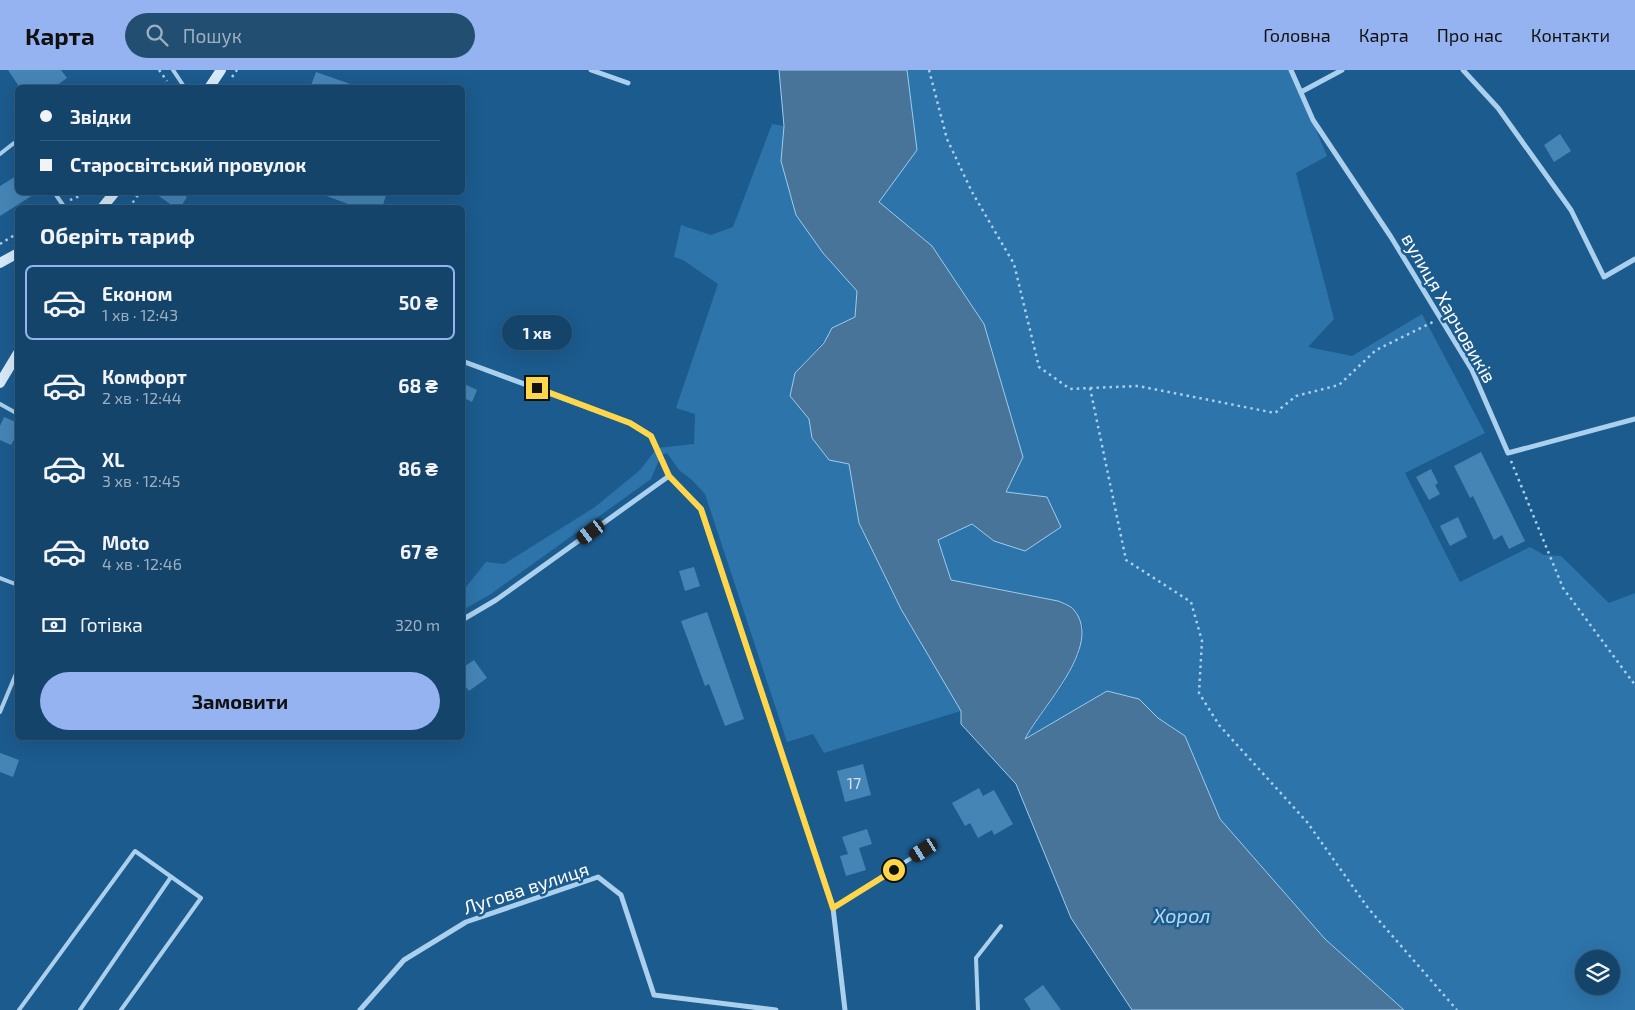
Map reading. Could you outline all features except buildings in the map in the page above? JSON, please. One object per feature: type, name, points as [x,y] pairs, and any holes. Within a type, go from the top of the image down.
[{"type":"street","points":[[210,85],[222,70]]},
{"type":"street","points":[[591,70],[628,83]]},
{"type":"street","name":"вулиця Харчовиків","points":[[1291,70],[1313,120],[1391,237],[1472,370],[1508,453]]},
{"type":"street","points":[[1300,92],[1342,70]]},
{"type":"street","points":[[1463,70],[1498,108],[1571,210],[1604,277],[1635,259]]},
{"type":"street","points":[[104,205],[113,195]]},
{"type":"street","points":[[0,263],[15,255]]},
{"type":"street","points":[[0,383],[15,358]]},
{"type":"street","points":[[465,361],[630,423],[651,436],[669,476],[701,509],[833,908],[845,1010]]},
{"type":"street","points":[[1508,453],[1635,419]]},
{"type":"street","points":[[465,618],[496,600],[669,476]]},
{"type":"street","name":"Лугова вулиця","points":[[360,1010],[404,960],[466,922],[598,876],[620,894],[654,995],[776,1010]]},
{"type":"lane","points":[[173,70],[183,85]]},
{"type":"lane","points":[[0,154],[15,144]]},
{"type":"lane","points":[[56,195],[64,205]]},
{"type":"lane","points":[[0,404],[15,412]]},
{"type":"lane","points":[[0,578],[15,584]]},
{"type":"lane","points":[[0,712],[15,676]]},
{"type":"lane","points":[[833,908],[924,850]]},
{"type":"lane","points":[[19,1010],[135,851],[201,898],[121,1010]]},
{"type":"lane","points":[[80,1010],[171,876]]},
{"type":"lane","points":[[978,1010],[976,958],[1001,926]]},
{"type":"path","points":[[159,70],[168,82]]},
{"type":"path","points":[[929,70],[947,140],[972,192],[1014,264],[1039,367],[1070,389],[1138,386],[1275,413],[1296,396],[1339,385],[1376,350],[1440,318]]},
{"type":"path","points":[[64,205],[83,195]]},
{"type":"path","points":[[0,244],[15,235]]},
{"type":"path","points":[[1090,388],[1126,560],[1191,602],[1202,641],[1199,693],[1219,725],[1307,822],[1368,908],[1457,1010]]},
{"type":"path","points":[[1508,453],[1563,588],[1635,685]]},
{"type":"shaded area","points":[[907,70],[1291,70],[1327,156],[1296,173],[1334,319],[1308,347],[1352,356],[1422,314],[1485,433],[1405,473],[1460,582],[1530,547],[1544,555],[1561,556],[1609,603],[1635,593],[1635,1010],[1404,1010],[1325,939],[1220,819],[1185,736],[1158,718],[1139,699],[1107,691],[1024,739],[1063,684],[1079,654],[1083,626],[1058,601],[951,580],[938,540],[972,524],[994,541],[1047,497],[1006,492],[879,201],[917,150]]},
{"type":"shaded area","points":[[772,124],[784,126],[781,161],[796,215],[823,253],[857,291],[855,317],[832,328],[827,338],[795,373],[790,396],[809,419],[812,438],[829,460],[849,464],[859,523],[901,609],[961,711],[824,753],[813,734],[787,742],[705,494],[679,470],[667,453],[661,455],[651,479],[491,594],[465,609],[465,588],[486,562],[504,564],[595,507],[640,470],[657,448],[694,444],[695,414],[676,408],[718,284],[683,260],[674,257],[681,225],[711,235],[733,227]]},
{"type":"water","name":"Хорол","points":[[779,70],[907,70],[917,150],[879,202],[932,246],[984,324],[1023,457],[1006,492],[1047,497],[1061,527],[1025,551],[994,541],[972,524],[938,540],[951,580],[1058,601],[1074,610],[1081,625],[1081,641],[1076,658],[1067,676],[1025,739],[1107,691],[1139,699],[1158,718],[1185,736],[1220,819],[1325,939],[1404,1010],[1132,1010],[1071,918],[1016,784],[961,724],[961,711],[901,609],[859,523],[849,464],[829,460],[812,438],[809,419],[790,396],[795,373],[824,343],[832,328],[855,317],[857,291],[823,253],[796,215],[781,161],[784,126]]},
{"type":"route","points":[[537,388],[630,423],[651,436],[669,476],[701,509],[833,908],[894,870]]}]
